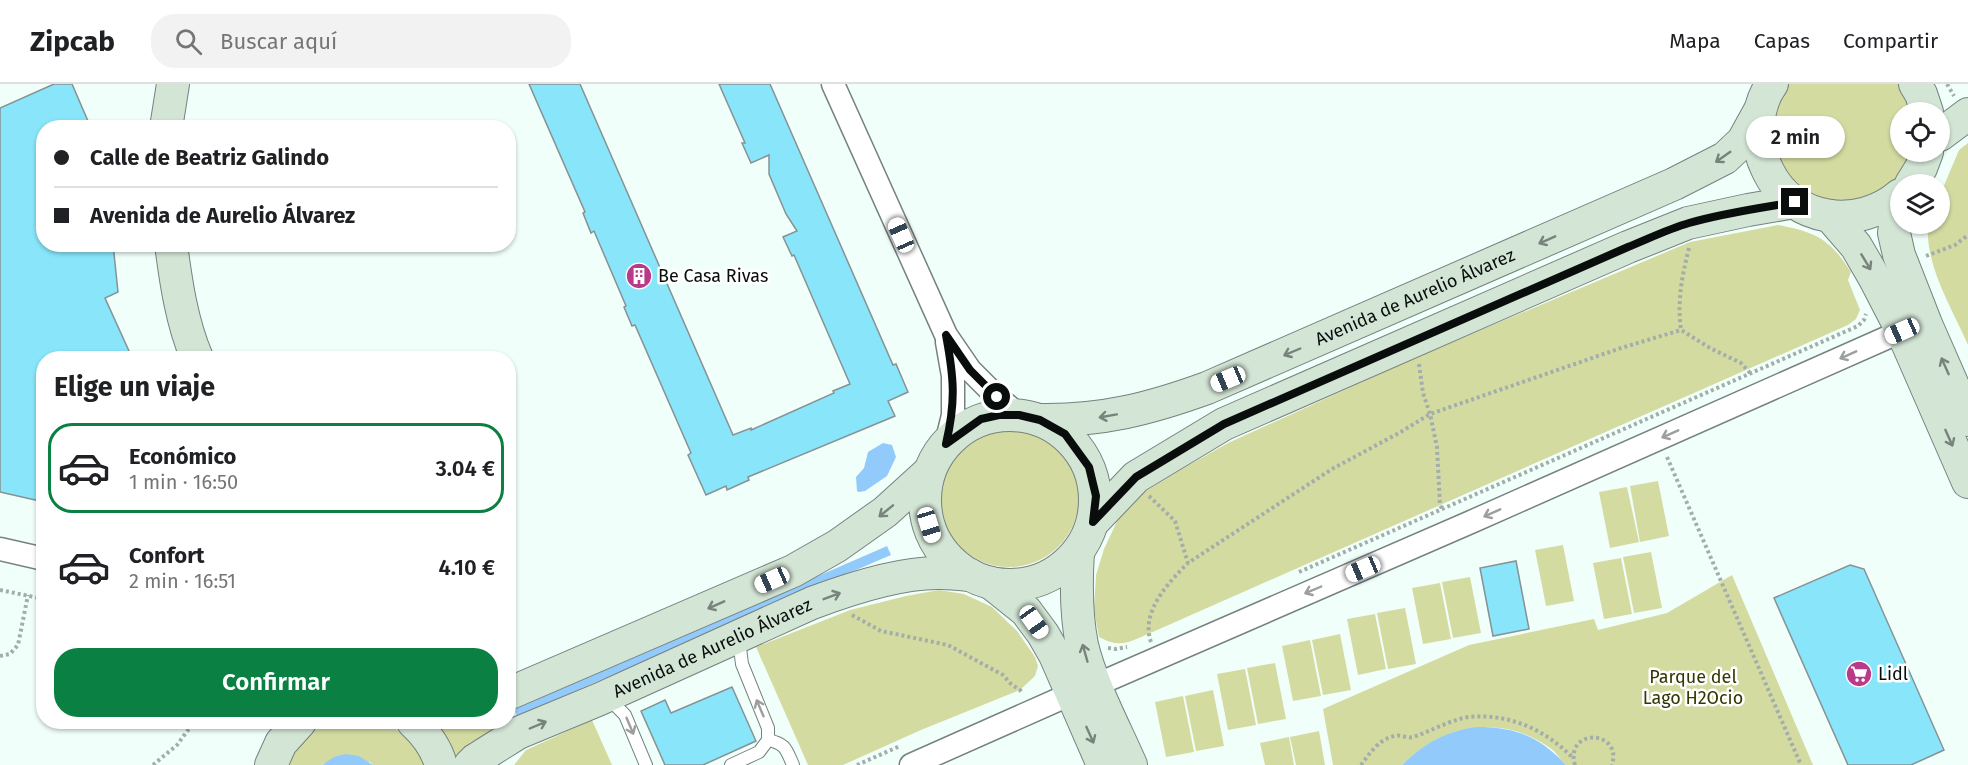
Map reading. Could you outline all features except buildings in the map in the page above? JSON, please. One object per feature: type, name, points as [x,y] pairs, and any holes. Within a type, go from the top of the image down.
[{"type":"main road","points":[[167,120],[173,84]]},
{"type":"main road","name":"Avenida de Aurelio Álvarez","points":[[1029,417],[1074,420],[1106,417],[1159,405],[1207,388],[1674,184],[1725,158],[1743,141],[1772,84]]},
{"type":"main road","points":[[1914,84],[1924,102]]},
{"type":"main road","points":[[1759,112],[1757,136],[1762,158],[1776,185],[1795,202],[1830,216],[1852,217],[1870,213],[1890,203]]},
{"type":"main road","points":[[1950,128],[1968,114]]},
{"type":"main road","name":"Avenida de Aurelio Álvarez","points":[[1093,522],[1136,477],[1224,424],[1617,251],[1688,223],[1795,202]]},
{"type":"main road","points":[[1830,216],[1860,253],[1902,331],[1968,482]]},
{"type":"main road","points":[[1894,234],[1899,255],[1926,324],[1968,420]]},
{"type":"main road","points":[[172,252],[176,282],[194,351]]},
{"type":"main road","points":[[1103,765],[1084,689],[1077,588],[1078,552],[1093,522],[1096,496],[1089,467],[1065,434],[1029,417],[999,415],[981,419],[946,444],[929,472],[924,498],[933,536],[950,560],[1026,611],[1055,655],[1084,689],[1131,765]]},
{"type":"main road","name":"Avenida de Aurelio Álvarez","points":[[516,691],[793,571],[837,546],[885,512],[929,472]]},
{"type":"main road","points":[[980,579],[1017,585],[1045,578],[1078,552]]},
{"type":"main road","name":"Avenida de Aurelio Álvarez","points":[[470,765],[518,733],[600,699],[812,603],[845,591],[915,574],[941,573],[980,579]]},
{"type":"main road","points":[[272,765],[281,743],[294,729]]},
{"type":"main road","points":[[421,729],[433,744],[441,765]]},
{"type":"street","points":[[833,84],[946,335],[970,370],[997,397],[1029,417]]},
{"type":"street","points":[[911,765],[1471,522],[1902,331]]},
{"type":"street","points":[[946,335],[953,376],[953,415],[946,444]]},
{"type":"street","points":[[0,549],[36,558]]},
{"type":"lane","points":[[731,765],[759,752],[768,740],[768,728],[741,664],[740,648],[744,635]]},
{"type":"lane","points":[[600,699],[616,706],[625,715],[646,765]]},
{"type":"lane","points":[[768,740],[786,748],[793,765]]},
{"type":"path","points":[[1690,242],[1680,282],[1678,311],[1682,330],[1710,348],[1741,363],[1754,380]]},
{"type":"path","points":[[1290,576],[1858,326],[1864,320],[1867,311]]},
{"type":"path","points":[[1152,645],[1149,638],[1152,610],[1167,586],[1188,563],[1332,469],[1400,433],[1430,414],[1621,348],[1682,330]]},
{"type":"path","points":[[1417,357],[1423,393],[1437,447],[1442,509],[1446,516]]},
{"type":"path","points":[[1667,457],[1801,765]]},
{"type":"path","points":[[1142,489],[1175,521],[1188,563]]},
{"type":"path","points":[[0,590],[36,598]]},
{"type":"path","points":[[0,656],[10,654],[18,645],[28,596]]},
{"type":"path","points":[[850,610],[852,617],[881,631],[948,645],[1003,675],[1022,693],[1024,699]]},
{"type":"path","points":[[1141,641],[1160,633]]},
{"type":"path","points":[[1082,644],[1095,641],[1107,648],[1116,649],[1133,645]]},
{"type":"path","points":[[1012,698],[1030,688]]},
{"type":"path","points":[[1360,765],[1382,741],[1397,735],[1410,738],[1441,725],[1469,717],[1504,718],[1534,728],[1556,741],[1573,758]]},
{"type":"path","points":[[153,765],[177,745],[189,729]]},
{"type":"path","points":[[1575,765],[1574,751],[1582,740],[1595,737],[1602,739],[1612,748],[1614,755],[1612,765]]},
{"type":"path","points":[[857,765],[908,742]]},
{"type":"green space","points":[[1788,84],[1899,84],[1909,102],[1890,102],[1890,162],[1907,162],[1902,172],[1890,174],[1890,183],[1880,192],[1856,201],[1830,200],[1807,191],[1788,175],[1775,153],[1771,127],[1778,99]]},
{"type":"green space","points":[[1968,143],[1968,345],[1940,286],[1928,240],[1928,234],[1950,234],[1949,174],[1959,150]]},
{"type":"green space","points":[[1778,225],[1812,234],[1829,244],[1836,252],[1851,272],[1848,280],[1860,310],[1856,319],[1848,325],[1140,638],[1114,643],[1099,637],[1094,610],[1096,575],[1104,549],[1119,517],[1138,496],[1182,469],[1228,443],[1417,357],[1690,242]]},
{"type":"green space","points":[[1009,427],[1036,432],[1059,447],[1074,470],[1079,497],[1074,524],[1059,547],[1036,562],[1009,567],[982,562],[959,547],[944,524],[939,497],[944,470],[959,447],[982,432]]},
{"type":"green space","points":[[1658,481],[1669,536],[1640,542],[1630,486]]},
{"type":"green space","points":[[1627,487],[1639,542],[1610,548],[1599,492]]},
{"type":"green space","points":[[1563,545],[1574,601],[1546,606],[1535,550]]},
{"type":"green space","points":[[1651,552],[1662,608],[1634,613],[1623,557]]},
{"type":"green space","points":[[1621,558],[1632,614],[1604,619],[1593,563]]},
{"type":"green space","name":"Parque del Lago H2Ocio","points":[[1732,575],[1813,765],[1566,765],[1552,750],[1532,737],[1512,730],[1493,727],[1473,728],[1454,733],[1418,751],[1402,765],[1333,765],[1323,709],[1469,645],[1594,619],[1598,630],[1667,613]]},
{"type":"green space","points":[[1470,577],[1481,633],[1453,638],[1442,582]]},
{"type":"green space","points":[[1440,583],[1451,639],[1423,644],[1412,588]]},
{"type":"green space","points":[[939,590],[964,594],[992,607],[1017,631],[1035,657],[1038,666],[1035,676],[1020,690],[843,765],[808,765],[756,647],[850,610]]},
{"type":"green space","points":[[1405,608],[1416,664],[1388,669],[1377,613]]},
{"type":"green space","points":[[1375,614],[1386,669],[1358,675],[1347,619]]},
{"type":"green space","points":[[1340,634],[1351,690],[1323,695],[1312,640]]},
{"type":"green space","points":[[1310,640],[1321,696],[1293,701],[1282,646]]},
{"type":"green space","points":[[1275,663],[1286,719],[1258,724],[1247,668]]},
{"type":"green space","points":[[1245,669],[1256,725],[1228,730],[1217,674]]},
{"type":"green space","points":[[1213,690],[1224,746],[1196,751],[1185,696]]},
{"type":"green space","points":[[1183,696],[1194,752],[1166,757],[1155,702]]},
{"type":"green space","points":[[592,720],[612,765],[514,765],[526,750]]},
{"type":"green space","points":[[316,729],[396,729],[406,737],[425,765],[373,765],[370,762],[287,765],[310,733]]},
{"type":"green space","points":[[435,729],[492,729],[494,732],[471,742],[451,760]]},
{"type":"green space","points":[[1319,731],[1325,765],[1296,765],[1290,737]]},
{"type":"green space","points":[[1289,737],[1294,765],[1265,765],[1260,743]]},
{"type":"water","points":[[883,443],[892,445],[896,457],[887,476],[865,491],[857,491],[856,477],[864,468],[868,452]]},
{"type":"water","points":[[887,546],[891,555],[517,716],[516,708]]},
{"type":"water","points":[[1477,727],[1504,729],[1526,736],[1547,747],[1566,765],[1402,765],[1436,739]]},
{"type":"water","points":[[346,754],[359,756],[373,765],[322,765],[334,757]]},
{"type":"place","name":"Be Casa Rivas","points":[[639,276]]},
{"type":"place","name":"Lidl","points":[[1859,674]]},
{"type":"route","points":[[997,397],[970,370],[946,335],[953,376],[953,415],[946,444],[981,419],[999,415],[1019,415],[1040,420],[1065,434],[1089,467],[1096,496],[1093,522],[1136,477],[1224,424],[1628,247],[1688,223],[1795,202]]}]
